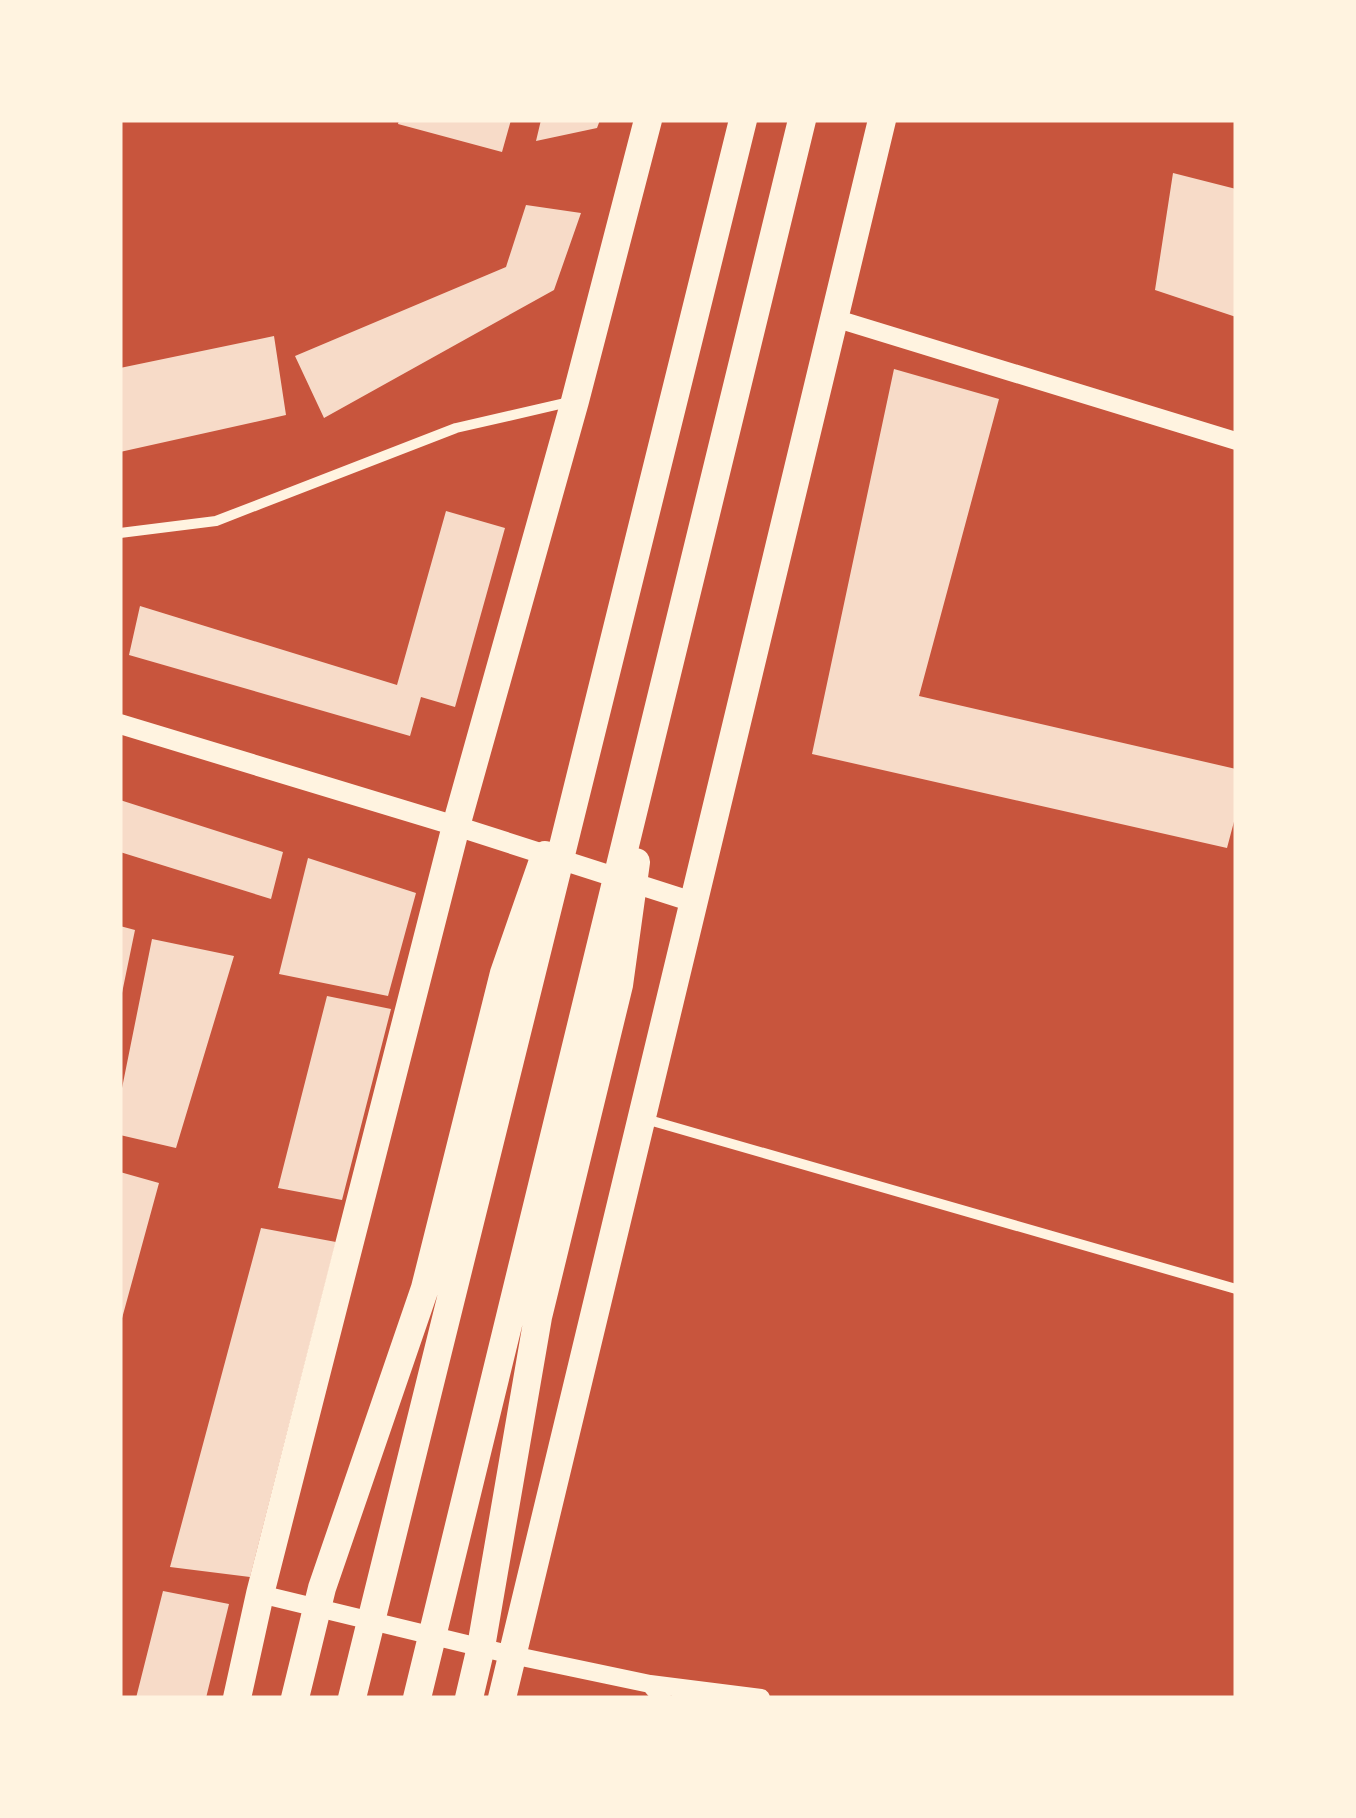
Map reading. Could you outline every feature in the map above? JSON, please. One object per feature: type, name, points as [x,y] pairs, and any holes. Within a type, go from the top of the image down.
[{"type":"highway","points":[[238,1698],[260,1594],[456,826],[575,401],[648,120]]},
{"type":"highway","points":[[352,1698],[743,120]]},
{"type":"highway","points":[[417,1698],[802,120]]},
{"type":"highway","points":[[502,1698],[882,120]]},
{"type":"highway","points":[[295,1698],[322,1588],[424,1288],[504,973],[605,678]]},
{"type":"highway","points":[[469,1698],[538,1317],[618,985],[661,694]]},
{"type":"main road","points":[[120,724],[693,902]]},
{"type":"street","points":[[834,318],[1236,441]]},
{"type":"street","points":[[120,533],[216,520],[456,428],[575,401]]},
{"type":"street","points":[[641,1118],[1236,1289]]},
{"type":"street","points":[[260,1594],[656,1691],[762,1698]]},
{"type":"building","points":[[399,120],[511,120],[502,152],[398,124]]},
{"type":"building","points":[[541,120],[600,120],[597,128],[536,141]]},
{"type":"building","points":[[1173,173],[1236,189],[1236,317],[1155,290]]},
{"type":"building","points":[[526,205],[581,213],[554,290],[324,418],[295,356],[506,267]]},
{"type":"building","points":[[274,336],[286,415],[120,452],[120,368]]},
{"type":"building","points":[[894,369],[999,399],[919,696],[1236,769],[1236,814],[1227,848],[812,754]]},
{"type":"building","points":[[446,511],[505,528],[455,707],[421,697],[410,736],[129,655],[140,606],[397,685]]},
{"type":"building","points":[[120,800],[283,852],[271,899],[120,852]]},
{"type":"building","points":[[308,858],[416,893],[388,996],[279,974]]},
{"type":"building","points":[[120,926],[135,930],[122,993],[120,992]]},
{"type":"building","points":[[152,939],[234,956],[176,1148],[120,1135],[120,1098]]},
{"type":"building","points":[[327,996],[391,1009],[342,1200],[278,1188]]},
{"type":"building","points":[[120,1172],[159,1183],[121,1322],[120,1322]]},
{"type":"building","points":[[261,1228],[336,1242],[250,1577],[170,1567]]},
{"type":"building","points":[[163,1591],[229,1604],[206,1698],[136,1698]]}]
